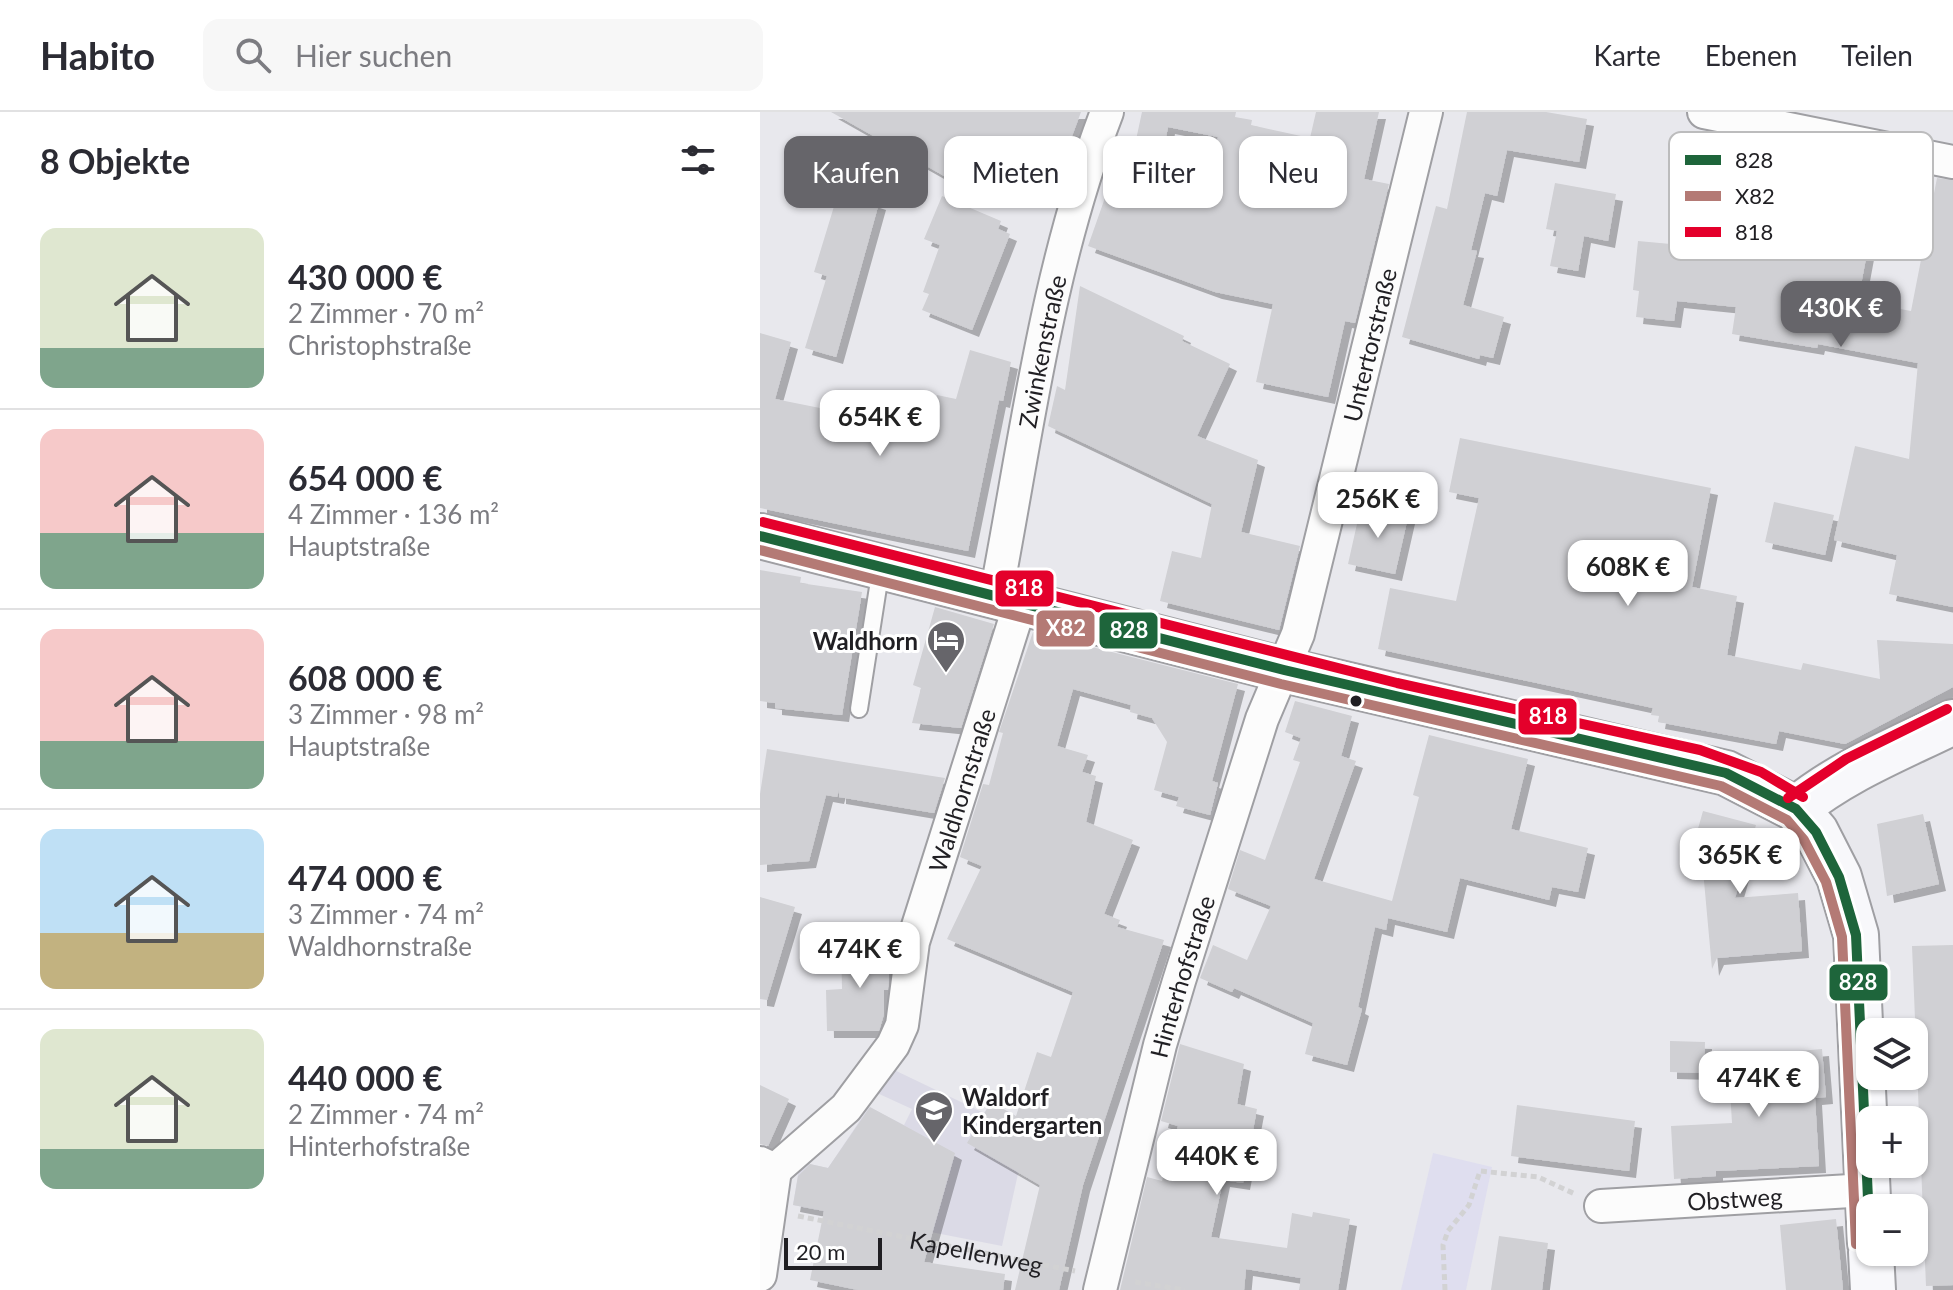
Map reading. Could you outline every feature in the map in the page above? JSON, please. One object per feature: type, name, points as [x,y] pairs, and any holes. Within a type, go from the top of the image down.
[{"type":"main road","points":[[760,536],[1284,670],[1697,764],[1755,785],[1796,809],[1830,855],[1849,904],[1856,935],[1867,1194]]},
{"type":"main road","points":[[1796,809],[1822,788],[1862,764],[1953,722]]},
{"type":"main road","points":[[1872,1266],[1873,1290]]},
{"type":"street","name":"Zwinkenstraße","points":[[1008,598],[1047,306],[1073,212],[1107,112]]},
{"type":"street","name":"Untertorstraße","points":[[1284,670],[1316,569],[1426,112]]},
{"type":"street","points":[[1704,112],[1804,132]]},
{"type":"street","points":[[1933,158],[1953,162]]},
{"type":"street","name":"Waldhornstraße","points":[[768,1167],[846,1108],[893,1045],[902,1025],[913,942],[1008,598]]},
{"type":"street","name":"Hinterhofstraße","points":[[1101,1283],[1163,1032],[1262,719],[1284,670]]},
{"type":"street","points":[[760,1275],[769,1211],[768,1167]]},
{"type":"street","name":"Obstweg","points":[[1601,1206],[1867,1190]]},
{"type":"lane","points":[[859,709],[881,566]]},
{"type":"path","points":[[1445,1290],[1443,1245],[1448,1231],[1469,1205],[1480,1171],[1538,1177],[1601,1206]]},
{"type":"path","name":"Kapellenweg","points":[[769,1211],[1101,1283],[1185,1290]]},
{"type":"shaded area","name":"Waldorf Kindergarten","points":[[890,1068],[984,1113],[991,1102],[1029,1124],[1002,1246],[793,1205],[800,1162],[828,1168],[869,1107],[904,1125],[912,1109],[877,1093]]},
{"type":"shaded area","points":[[1433,1153],[1492,1167],[1466,1290],[1401,1290]]},
{"type":"building","points":[[831,112],[1081,112],[1072,136],[944,136],[944,176],[928,167],[928,136],[873,136]]},
{"type":"building","points":[[1142,112],[1236,112],[1235,117],[1252,120],[1251,125],[1301,136],[1239,136],[1239,208],[1347,208],[1347,136],[1310,136],[1316,112],[1379,112],[1364,179],[1389,184],[1355,323],[1345,321],[1328,397],[1256,382],[1273,304],[1215,292],[1088,246],[1103,203],[1103,208],[1223,208],[1223,136],[1168,127],[1166,136],[1137,136]]},
{"type":"building","points":[[1467,112],[1546,112],[1587,119],[1579,162],[1507,150],[1497,196],[1485,193],[1471,250],[1477,251],[1463,305],[1504,317],[1493,358],[1480,355],[1479,359],[1402,337],[1436,206],[1447,209]]},
{"type":"building","points":[[1937,178],[1953,180],[1953,607],[1889,594],[1897,555],[1834,540],[1855,446],[1909,459],[1918,363],[1818,344],[1817,348],[1732,334],[1736,307],[1677,301],[1674,321],[1636,317],[1639,291],[1633,290],[1638,241],[1669,244],[1669,260],[1866,260],[1858,301],[1911,311],[1921,260],[1933,260],[1933,198]]},
{"type":"building","points":[[1555,183],[1616,194],[1608,241],[1584,236],[1578,271],[1550,266],[1557,231],[1546,229]]},
{"type":"building","points":[[942,196],[944,208],[970,208],[1001,221],[998,229],[1010,234],[972,330],[922,310],[929,294],[923,292],[940,245],[924,239]]},
{"type":"building","points":[[834,208],[878,208],[836,357],[805,348],[827,276],[814,272]]},
{"type":"building","points":[[1080,286],[1184,336],[1182,341],[1230,364],[1197,436],[1258,460],[1241,532],[1300,546],[1279,630],[1160,601],[1172,551],[1201,558],[1212,504],[1048,426],[1057,386],[1065,390]]},
{"type":"building","points":[[760,333],[791,342],[775,399],[930,430],[937,395],[956,399],[970,350],[1011,362],[1003,401],[999,400],[968,551],[760,508]]},
{"type":"building","points":[[1460,438],[1711,488],[1692,587],[1737,596],[1727,655],[1801,670],[1803,663],[1880,679],[1877,640],[1953,644],[1953,687],[1845,744],[1779,731],[1776,744],[1658,722],[1659,716],[1651,715],[1653,708],[1378,649],[1390,588],[1456,601],[1479,498],[1449,492]]},
{"type":"building","points":[[1774,502],[1834,515],[1825,555],[1765,542]]},
{"type":"building","points":[[1361,506],[1408,517],[1395,574],[1348,564]]},
{"type":"building","points":[[760,570],[801,577],[800,583],[862,592],[842,715],[775,708],[775,703],[760,701]]},
{"type":"building","points":[[935,607],[994,624],[961,728],[912,723],[921,688],[913,685]]},
{"type":"building","points":[[1033,632],[1238,684],[1212,781],[1218,783],[1210,815],[1176,806],[1179,797],[1154,790],[1167,742],[1152,718],[1130,712],[1131,705],[1073,689],[1057,746],[1088,755],[1082,772],[1096,776],[1086,822],[1133,840],[1104,914],[1120,920],[1117,927],[1164,940],[1083,1185],[1059,1290],[1015,1290],[1040,1185],[967,1143],[991,1102],[1016,1116],[1037,1052],[1051,1057],[1073,992],[947,939],[982,866],[960,857],[983,784],[989,785],[1003,733],[999,732]]},
{"type":"building","points":[[1295,701],[1352,716],[1341,756],[1356,761],[1314,879],[1392,901],[1419,797],[1413,795],[1429,735],[1528,759],[1511,829],[1588,848],[1578,892],[1552,887],[1549,900],[1460,878],[1447,932],[1388,918],[1386,930],[1375,927],[1358,1007],[1362,1009],[1347,1065],[1305,1054],[1313,1023],[1234,988],[1232,992],[1200,978],[1213,945],[1247,960],[1271,906],[1228,889],[1240,850],[1265,860],[1300,762],[1293,760],[1301,738],[1285,732]]},
{"type":"building","points":[[767,749],[945,778],[934,813],[839,797],[839,790],[837,797],[826,795],[809,861],[760,865],[760,794]]},
{"type":"building","points":[[1703,811],[1756,825],[1735,898],[1798,893],[1802,951],[1717,958],[1712,969],[1703,870],[1688,864]]},
{"type":"building","points":[[1923,814],[1939,884],[1887,896],[1877,824]]},
{"type":"building","points":[[760,897],[795,907],[767,1000],[760,999]]},
{"type":"building","points":[[889,945],[888,990],[884,990],[884,1014],[879,1031],[827,1031],[826,990],[842,989],[841,946]]},
{"type":"building","points":[[1953,945],[1953,1285],[1926,1286],[1928,1194],[1922,1194],[1922,1178],[1928,1178],[1928,1106],[1919,1106],[1918,1090],[1928,1090],[1928,1018],[1915,1018],[1912,946]]},
{"type":"building","points":[[1670,1041],[1705,1042],[1704,1073],[1670,1072]]},
{"type":"building","points":[[1180,1044],[1244,1064],[1237,1104],[1257,1109],[1243,1183],[1223,1180],[1211,1237],[1287,1248],[1292,1213],[1312,1217],[1313,1212],[1350,1219],[1338,1290],[1299,1290],[1301,1278],[1246,1269],[1244,1290],[1120,1290],[1147,1177],[1162,1181],[1178,1126],[1161,1121]]},
{"type":"building","points":[[1822,1049],[1826,1097],[1815,1098],[1819,1166],[1716,1171],[1716,1176],[1674,1179],[1671,1126],[1732,1123],[1728,1057]]},
{"type":"building","points":[[760,1085],[789,1099],[768,1146],[760,1144]]},
{"type":"building","points":[[1517,1105],[1635,1121],[1629,1171],[1511,1156]]},
{"type":"building","points":[[870,1107],[955,1153],[924,1262],[1005,1274],[1003,1290],[858,1290],[810,1280],[824,1211],[793,1205],[798,1176],[810,1164],[828,1168]]},
{"type":"building","points":[[1836,1219],[1843,1290],[1786,1290],[1780,1225]]},
{"type":"building","points":[[1499,1236],[1548,1243],[1542,1290],[1491,1290]]},
{"type":"transit line","name":"818","points":[[763,522],[1397,683],[1700,750],[1761,772],[1803,797]]},
{"type":"transit line","name":"828","points":[[760,536],[1284,670],[1726,773],[1796,809],[1816,832],[1839,877],[1856,935],[1868,1194]]},
{"type":"transit line","name":"X82","points":[[760,550],[1281,684],[1721,786],[1787,820],[1804,840],[1826,882],[1842,937],[1856,1244]]},
{"type":"transit line","name":"818","points":[[1788,798],[1846,759],[1947,709]]},
{"type":"place","name":"Waldhorn","points":[[946,674]]},
{"type":"place","name":"Waldorf Kindergarten","points":[[934,1144]]}]
